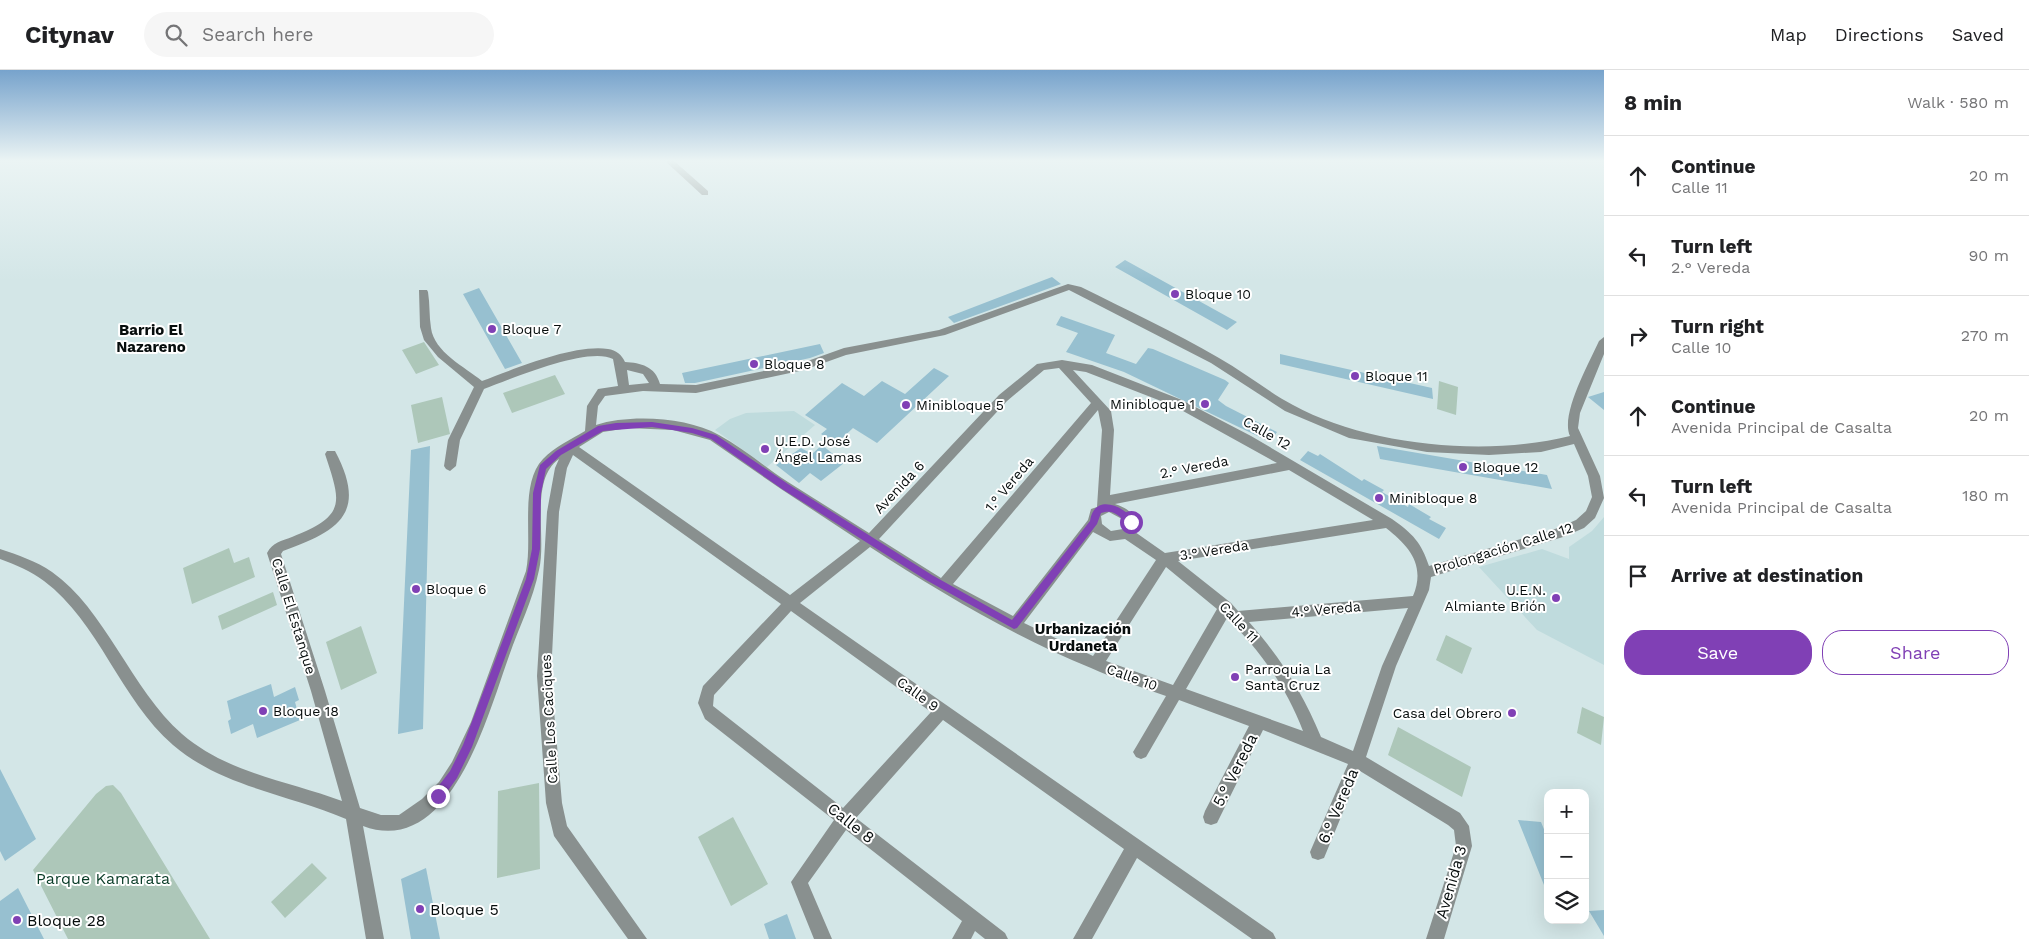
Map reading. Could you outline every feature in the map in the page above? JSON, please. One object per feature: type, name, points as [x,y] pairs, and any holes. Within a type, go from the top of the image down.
[{"type":"street","points":[[591,432],[589,416],[597,397],[602,392],[624,388],[655,387],[696,389],[804,366],[844,352],[942,333],[1068,287],[1077,289],[1214,360],[1289,408],[1349,434],[1427,448],[1489,451],[1540,448],[1577,439]]},
{"type":"street","points":[[423,292],[426,315],[425,328],[429,339],[450,362],[464,371],[480,386]]},
{"type":"street","name":"Prolongación Calle 12","points":[[1357,760],[1389,666],[1422,590],[1426,573],[1558,534],[1580,524],[1591,514],[1598,497],[1594,476],[1572,428],[1574,413],[1604,341]]},
{"type":"street","points":[[450,466],[454,440],[473,404],[480,386],[574,354],[599,350],[609,351],[617,358],[624,388]]},
{"type":"street","points":[[1014,625],[1094,522],[1095,513],[1103,504],[1108,430],[1105,411],[1062,364]]},
{"type":"street","name":"Calle 12","points":[[1062,364],[1088,368],[1178,403],[1290,464],[1388,523],[1407,537],[1417,550],[1426,573]]},
{"type":"street","name":"Avenida 6","points":[[705,707],[708,691],[790,603],[870,540],[1003,398],[1041,367],[1062,364]]},
{"type":"street","points":[[619,366],[634,366],[646,369],[652,374],[655,387]]},
{"type":"street","name":"1.° Vereda","points":[[943,586],[1098,402]]},
{"type":"street","name":"Calle 10","points":[[0,554],[40,571],[68,594],[141,696],[176,738],[193,751],[256,781],[353,812],[381,825],[404,822],[438,796],[453,774],[483,708],[530,579],[536,549],[537,493],[539,476],[543,467],[550,460],[591,432],[616,425],[652,425],[704,433],[714,437],[943,586],[1014,625],[1096,664],[1315,742],[1357,760],[1454,818],[1461,826]]},
{"type":"street","name":"Calle 9","points":[[571,447],[1267,939]]},
{"type":"street","name":"Calle Los Caciques","points":[[571,447],[561,468],[553,512],[547,601],[544,676],[554,803],[560,830],[638,939]]},
{"type":"street","name":"Calle El Estanque","points":[[331,454],[344,496],[340,508],[324,529],[278,547],[274,553],[318,691],[353,812]]},
{"type":"street","name":"2.° Vereda","points":[[1103,504],[1290,464]]},
{"type":"street","points":[[1103,504],[1125,513],[1131,527],[1127,534]]},
{"type":"street","name":"Calle 11","points":[[1094,522],[1100,531],[1110,536],[1127,534],[1165,558],[1203,586],[1230,612],[1288,680],[1307,715],[1315,742]]},
{"type":"street","name":"3.° Vereda","points":[[1096,664],[1165,558],[1388,523]]},
{"type":"street","name":"4.° Vereda","points":[[1230,612],[1417,601]]},
{"type":"street","points":[[1141,752],[1176,692],[1230,612]]},
{"type":"street","name":"Calle 8","points":[[705,707],[710,714],[999,939]]},
{"type":"street","points":[[823,939],[799,882],[845,818],[942,711]]},
{"type":"street","name":"5.° Vereda","points":[[1210,818],[1259,722]]},
{"type":"street","name":"6.° Vereda","points":[[1318,852],[1357,760]]},
{"type":"street","points":[[353,812],[375,939]]},
{"type":"street","name":"Avenida 3","points":[[1435,939],[1464,846],[1464,835],[1461,826]]},
{"type":"street","points":[[1082,939],[1135,846]]},
{"type":"street","points":[[961,939],[973,919]]},
{"type":"shaded area","name":"U.E.D. José Ángel Lamas","points":[[794,411],[815,425],[767,467],[715,430],[730,419],[746,413]]},
{"type":"shaded area","name":"U.E.N. Almiante Brión","points":[[1604,517],[1604,665],[1537,630],[1479,567],[1542,549],[1569,559],[1569,547],[1592,531]]},
{"type":"green space","points":[[424,342],[439,365],[416,374],[402,350]]},
{"type":"green space","points":[[555,375],[565,394],[512,413],[503,393]]},
{"type":"green space","points":[[1439,381],[1458,387],[1456,415],[1437,409]]},
{"type":"green space","points":[[442,397],[450,434],[418,443],[411,405]]},
{"type":"green space","points":[[229,548],[234,563],[249,557],[255,577],[192,604],[183,568]]},
{"type":"green space","points":[[273,592],[277,605],[222,630],[218,616]]},
{"type":"green space","points":[[361,626],[377,673],[341,690],[326,642]]},
{"type":"green space","points":[[1446,635],[1472,648],[1462,674],[1436,660]]},
{"type":"green space","points":[[1582,707],[1604,717],[1601,745],[1577,733]]},
{"type":"green space","points":[[1398,727],[1471,767],[1462,797],[1388,755]]},
{"type":"green space","points":[[539,783],[540,869],[497,878],[498,791]]},
{"type":"green space","name":"Parque Kamarata","points":[[113,785],[121,793],[210,939],[68,939],[33,870],[96,794],[106,786]]},
{"type":"green space","points":[[733,817],[768,884],[731,906],[698,837]]},
{"type":"green space","points":[[312,863],[327,878],[285,918],[271,902]]},
{"type":"building","name":"Bloque 10","points":[[1125,260],[1237,322],[1227,330],[1115,267]]},
{"type":"building","points":[[1052,277],[1061,284],[954,323],[948,317]]},
{"type":"building","name":"Bloque 7","points":[[479,288],[522,363],[505,369],[463,294]]},
{"type":"building","points":[[1061,316],[1115,335],[1106,353],[1136,364],[1148,348],[1153,349],[1225,380],[1229,383],[1218,400],[1277,432],[1270,442],[1124,372],[1066,352],[1078,333],[1056,325]]},
{"type":"building","name":"Bloque 8","points":[[820,344],[824,353],[810,358],[695,383],[685,383],[682,373]]},
{"type":"building","name":"Bloque 11","points":[[1280,354],[1432,388],[1433,399],[1280,364]]},
{"type":"building","points":[[934,368],[949,376],[877,443],[853,428],[836,444],[821,434],[827,429],[805,415],[842,383],[864,396],[882,381],[905,394]]},
{"type":"building","points":[[1604,392],[1604,410],[1588,397]]},
{"type":"building","points":[[822,445],[844,463],[821,481],[810,473],[799,483],[776,465],[801,448],[812,454]]},
{"type":"building","name":"Bloque 6","points":[[430,446],[423,729],[398,734],[411,450]]},
{"type":"building","name":"Bloque 12","points":[[1377,446],[1547,475],[1552,489],[1380,459]]},
{"type":"building","name":"Minibloque 8","points":[[1308,451],[1318,456],[1320,454],[1362,481],[1364,479],[1384,490],[1382,492],[1408,507],[1409,504],[1431,517],[1429,519],[1446,528],[1439,539],[1300,460]]},
{"type":"building","name":"Bloque 18","points":[[271,684],[274,697],[295,687],[299,700],[295,702],[300,720],[257,738],[253,724],[231,734],[228,721],[231,719],[227,701]]},
{"type":"building","points":[[0,769],[36,839],[5,861],[0,851]]},
{"type":"building","points":[[1518,820],[1541,822],[1544,829],[1544,885]]},
{"type":"building","name":"Bloque 5","points":[[426,868],[440,939],[411,939],[401,879]]},
{"type":"building","name":"Bloque 28","points":[[18,888],[44,939],[0,939],[0,901]]},
{"type":"building","points":[[1604,910],[1604,936],[1589,911]]},
{"type":"building","points":[[787,914],[796,939],[769,939],[764,924]]},
{"type":"place","name":"Bloque 10","points":[[1175,294]]},
{"type":"place","name":"Bloque 7","points":[[492,329]]},
{"type":"place","name":"Bloque 8","points":[[754,364]]},
{"type":"place","name":"Bloque 11","points":[[1355,376]]},
{"type":"place","name":"Minibloque 1","points":[[1205,404]]},
{"type":"place","name":"Minibloque 5","points":[[906,405]]},
{"type":"place","name":"U.E.D. José Ángel Lamas","points":[[765,449]]},
{"type":"place","name":"Bloque 12","points":[[1463,467]]},
{"type":"place","name":"Minibloque 8","points":[[1379,498]]},
{"type":"place","name":"Bloque 6","points":[[416,589]]},
{"type":"place","name":"U.E.N. Almiante Brión","points":[[1556,598]]},
{"type":"place","name":"Parroquia La Santa Cruz","points":[[1235,677]]},
{"type":"place","name":"Bloque 18","points":[[263,711]]},
{"type":"place","name":"Casa del Obrero","points":[[1512,713]]},
{"type":"place","name":"Bloque 5","points":[[420,909]]},
{"type":"place","name":"Bloque 28","points":[[17,920]]},
{"type":"district","name":"Barrio El Nazareno","points":[[151,338]]},
{"type":"district","name":"Urbanización Urdaneta","points":[[1083,638]]},
{"type":"route","points":[[438,796],[453,774],[467,747],[530,579],[536,549],[539,476],[543,467],[559,453],[571,447],[591,432],[601,428],[632,424],[652,425],[692,430],[714,437],[785,486],[929,578],[1014,625],[1094,522],[1095,513],[1098,510],[1108,507],[1120,510],[1125,513],[1131,522]]}]
